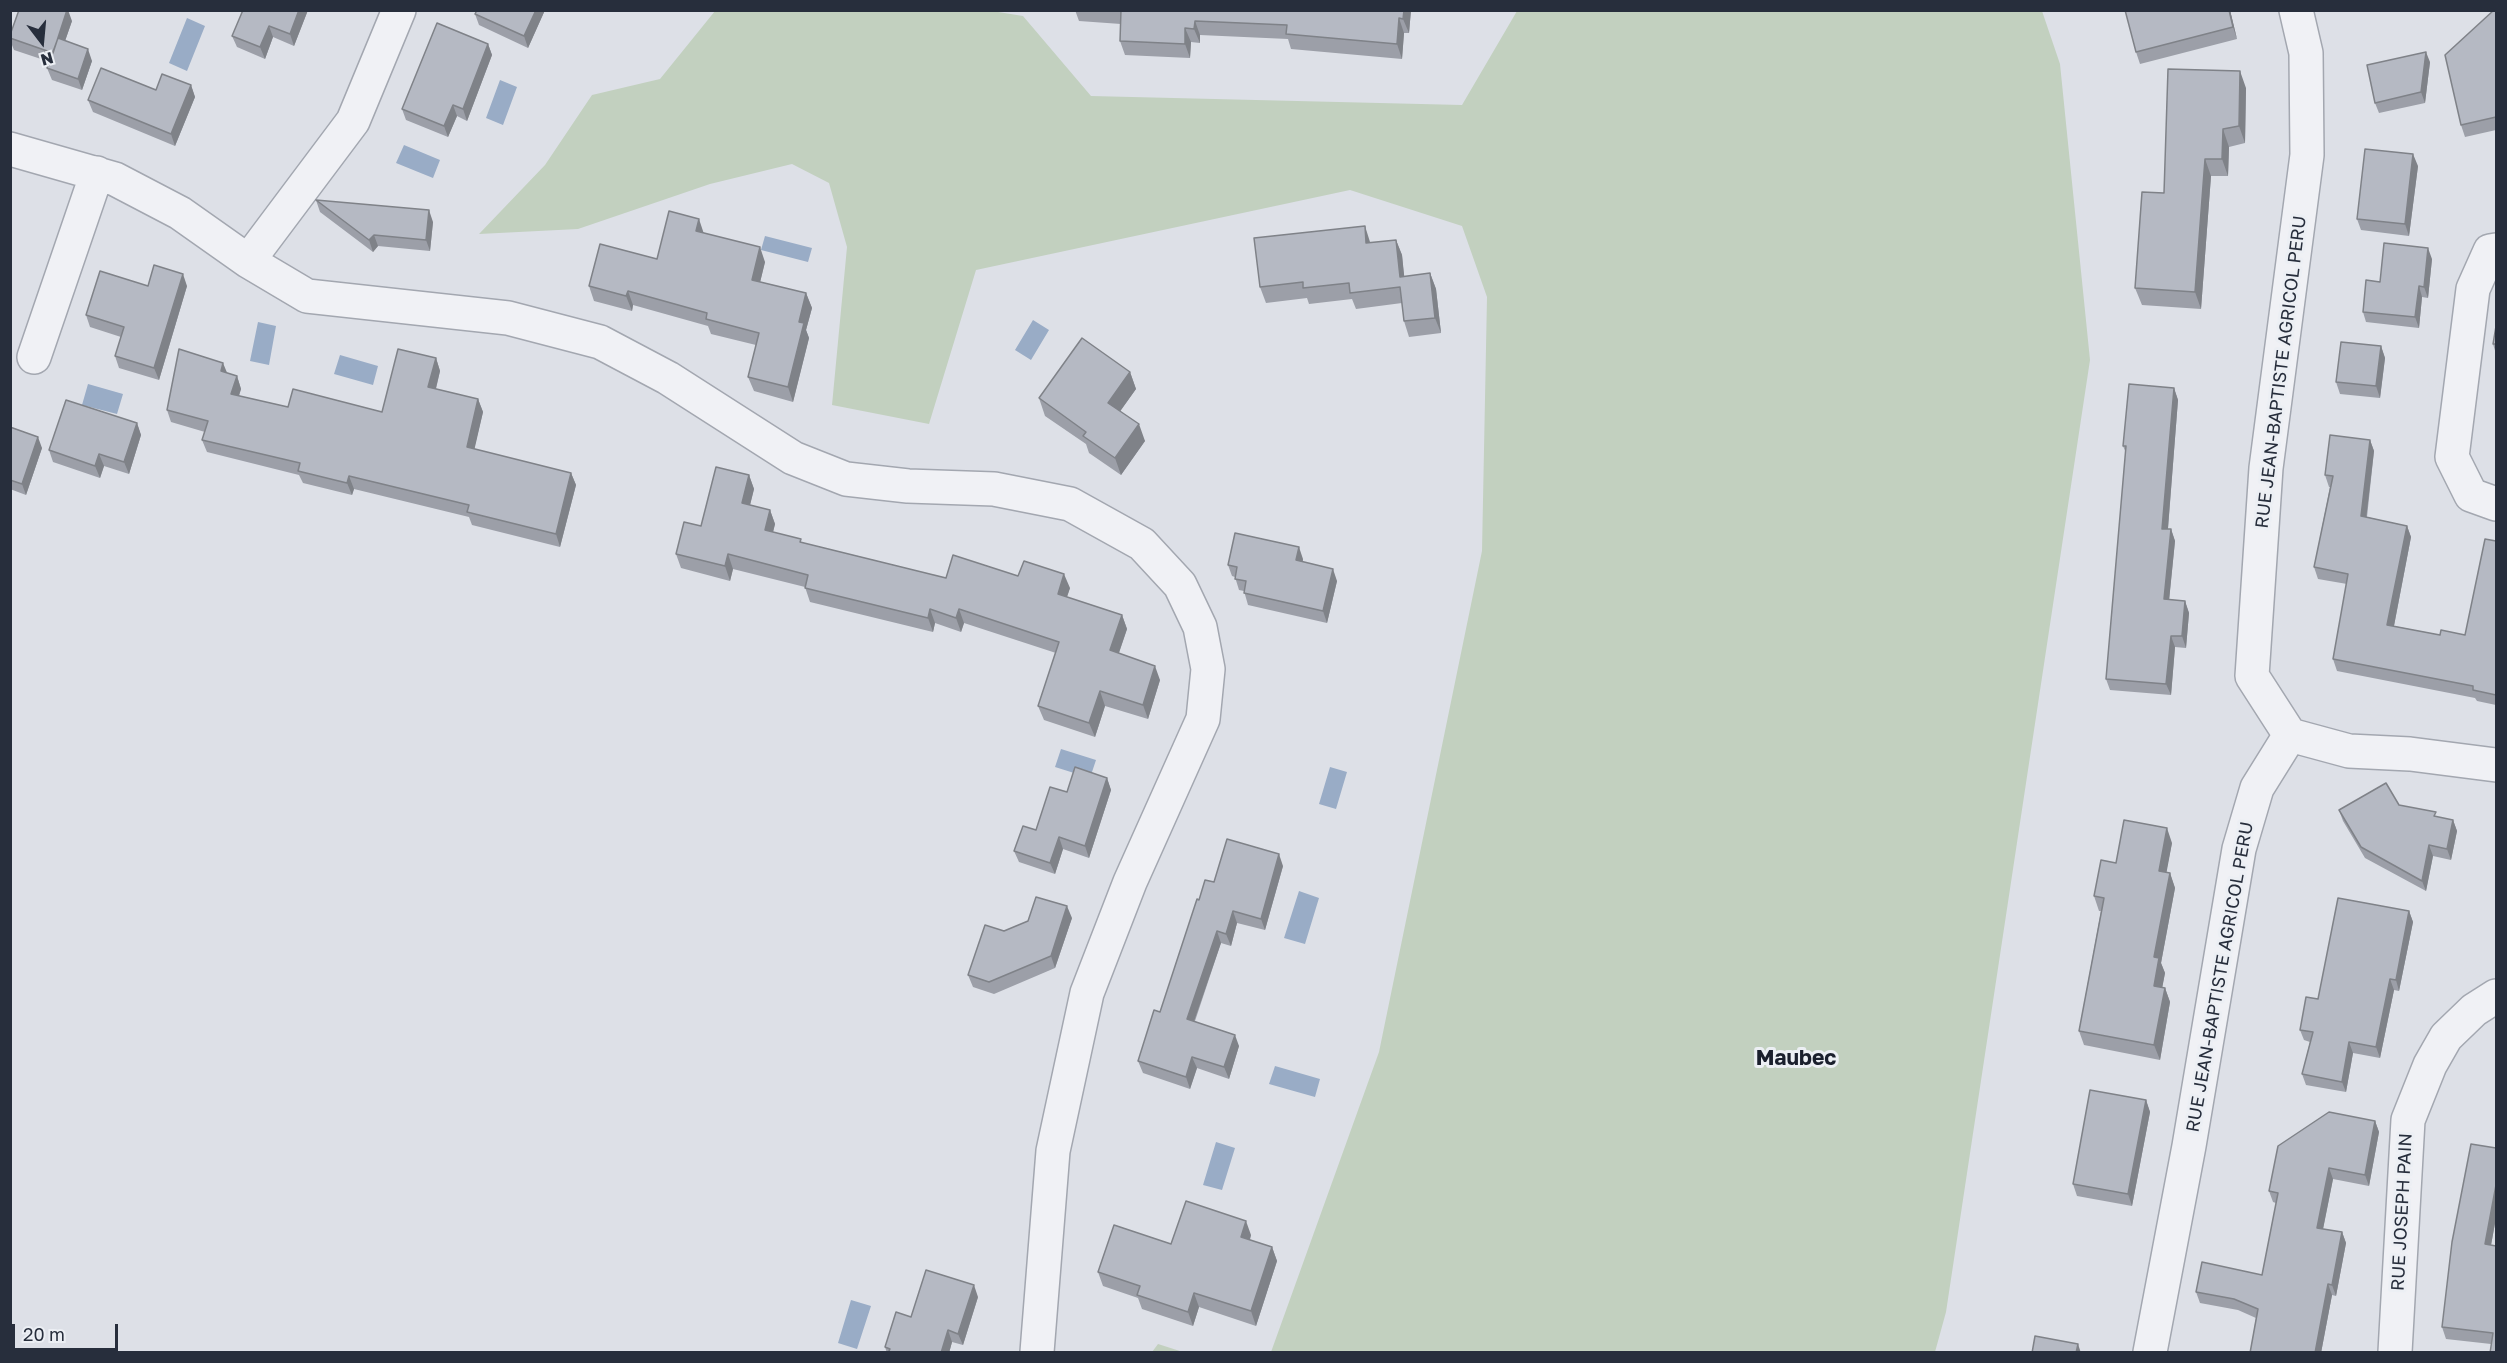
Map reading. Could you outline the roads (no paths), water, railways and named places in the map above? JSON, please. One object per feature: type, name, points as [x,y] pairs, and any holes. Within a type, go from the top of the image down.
[{"type":"street","points":[[248,261],[353,121],[399,10]]},
{"type":"street","name":"RUE JEAN-BAPTISTE AGRICOL PERU","points":[[2150,1353],[2189,1146],[2240,849],[2257,788],[2290,735],[2252,676],[2266,468],[2307,155],[2306,53],[2302,12]]},
{"type":"street","points":[[10,149],[116,179],[180,213],[248,261],[307,296],[508,318],[600,342],[668,378],[793,458],[846,479],[908,486],[994,489],[1070,504],[1142,544],[1180,585],[1200,627],[1208,669],[1203,719],[1130,882],[1087,993],[1053,1151],[1037,1353]]},
{"type":"street","points":[[34,357],[97,173]]},
{"type":"street","points":[[2496,250],[2490,252],[2473,289],[2452,457],[2471,495],[2496,504]]},
{"type":"street","points":[[2290,735],[2349,751],[2410,754],[2496,765]]},
{"type":"street","name":"RUE JOSEPH PAIN","points":[[2395,1353],[2408,1120],[2430,1065],[2446,1037],[2474,1010],[2496,996]]},
{"type":"water","points":[[187,18],[205,26],[187,71],[169,63]]},
{"type":"water","points":[[500,80],[517,87],[503,125],[486,118]]},
{"type":"water","points":[[404,145],[440,160],[433,178],[396,163]]},
{"type":"water","points":[[765,236],[812,248],[808,262],[761,250]]},
{"type":"water","points":[[1033,320],[1049,330],[1031,360],[1015,350]]},
{"type":"water","points":[[258,322],[276,326],[269,365],[250,361]]},
{"type":"water","points":[[340,355],[378,366],[373,385],[334,374]]},
{"type":"water","points":[[88,384],[123,394],[117,414],[82,405]]},
{"type":"water","points":[[1061,749],[1096,760],[1090,778],[1055,767]]},
{"type":"water","points":[[1330,767],[1347,772],[1336,809],[1319,804]]},
{"type":"water","points":[[1299,891],[1319,898],[1305,944],[1284,938]]},
{"type":"water","points":[[1275,1066],[1320,1079],[1315,1097],[1269,1084]]},
{"type":"water","points":[[1216,1142],[1235,1148],[1222,1190],[1203,1185]]},
{"type":"water","points":[[851,1300],[871,1306],[857,1349],[838,1343]]},
{"type":"district","name":"Maubec","points":[[1796,1058]]}]
